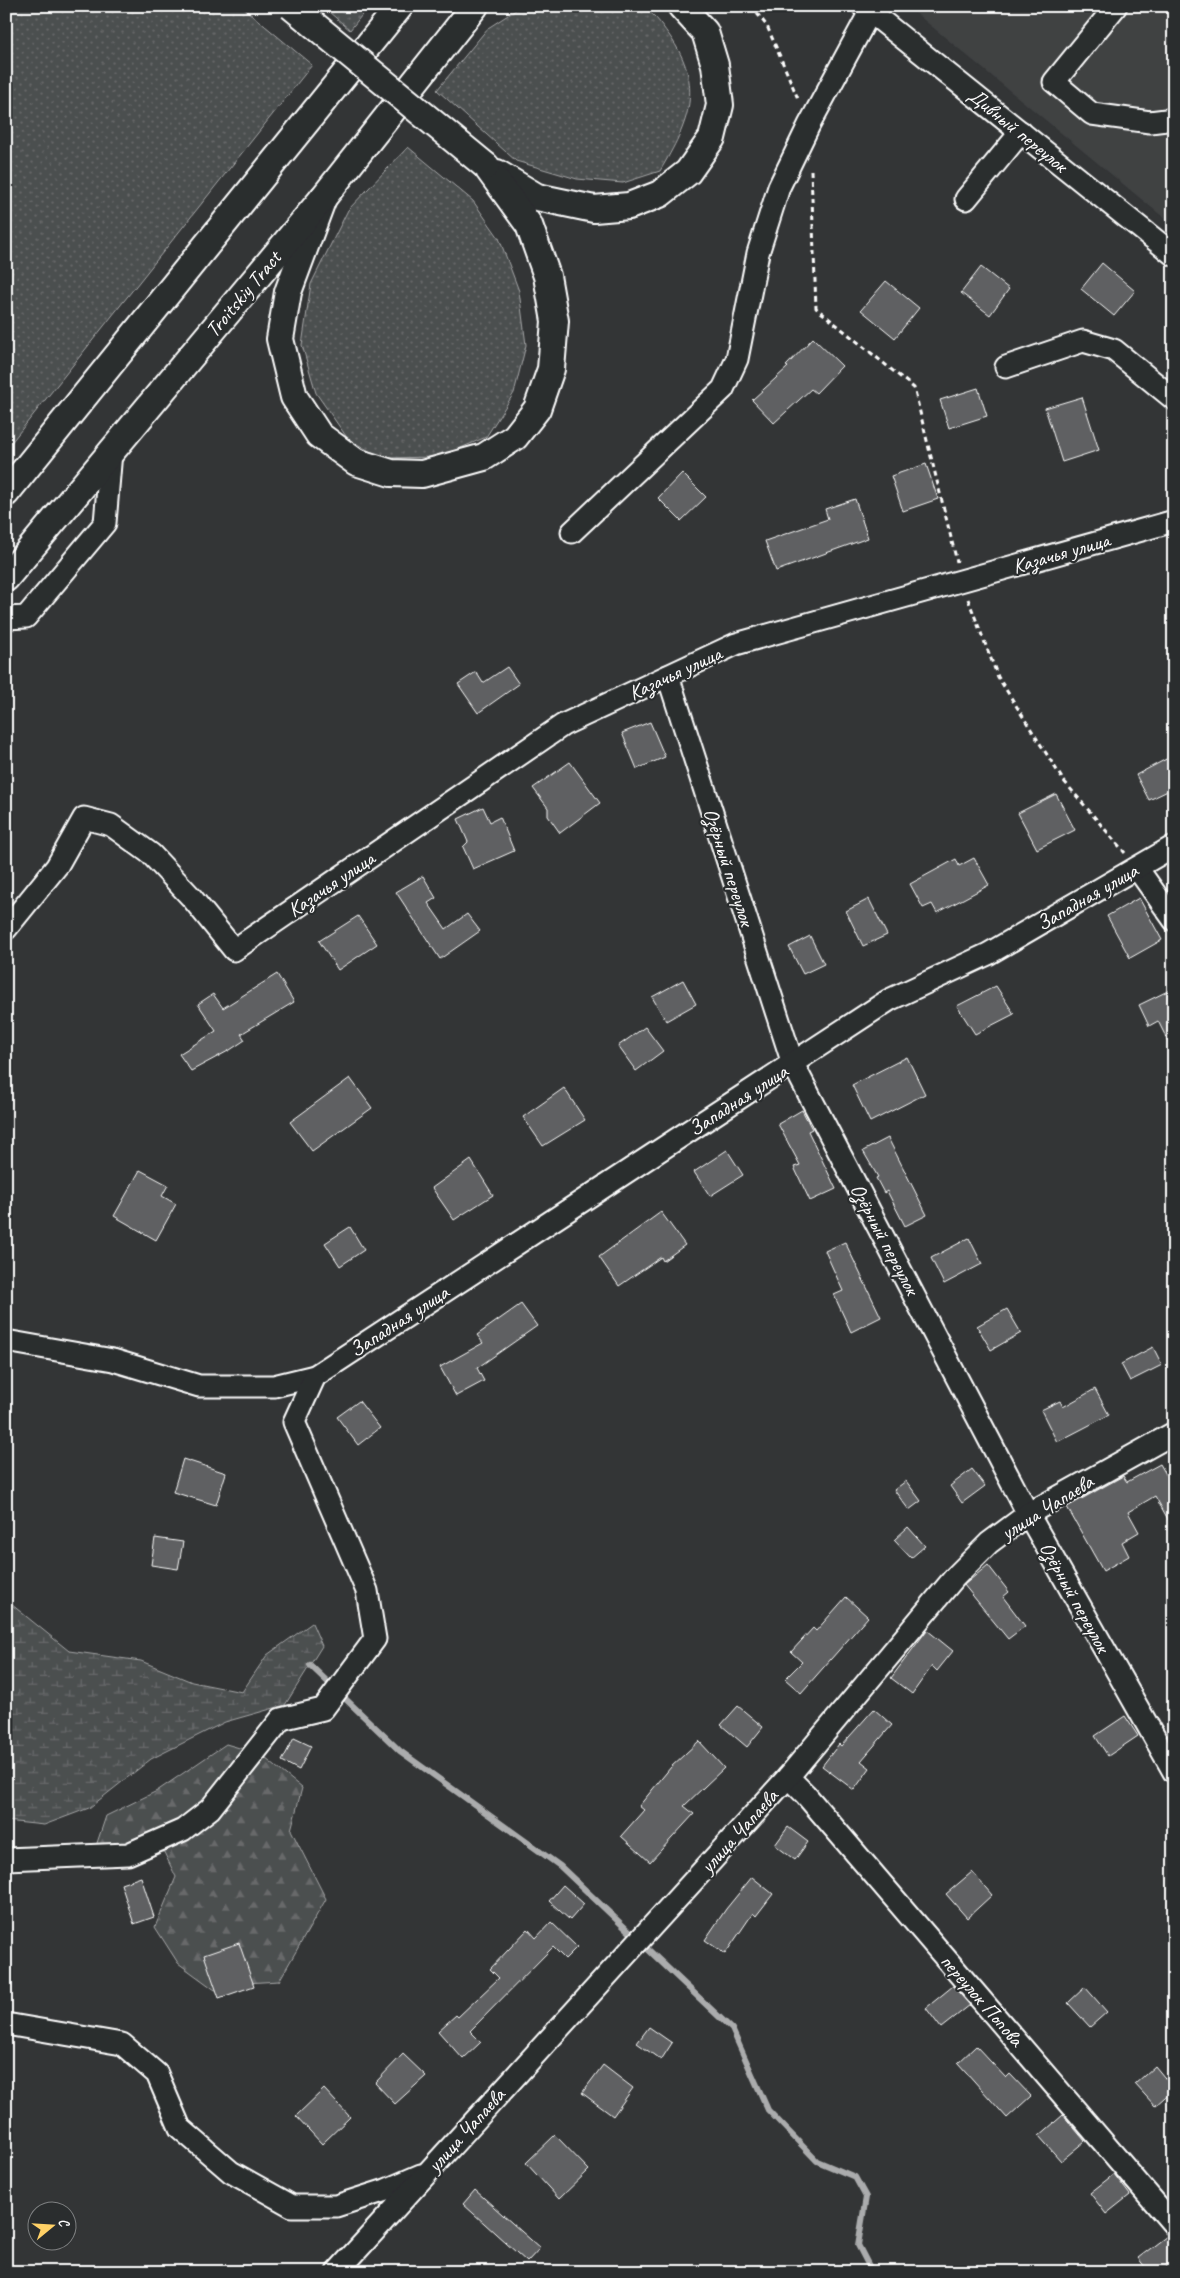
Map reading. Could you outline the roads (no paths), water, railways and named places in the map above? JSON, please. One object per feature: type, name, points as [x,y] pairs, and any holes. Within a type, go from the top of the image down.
[{"type":"main road","points":[[291,6],[486,166],[537,197],[594,209],[629,206],[660,194],[688,172],[712,138],[720,104],[715,65],[705,32],[681,6]]},
{"type":"main road","points":[[6,493],[400,6]]},
{"type":"main road","points":[[468,15],[493,6]]},
{"type":"main road","name":"Troitskiy Tract","points":[[6,578],[323,198],[468,15]]},
{"type":"main road","points":[[323,198],[288,292],[280,340],[294,397],[319,435],[356,462],[391,473],[422,474],[484,457],[515,437],[537,409],[551,369],[554,321],[547,276],[530,225],[486,166]]},
{"type":"street","points":[[1116,6],[1054,82],[1092,114],[1150,122],[1174,119]]},
{"type":"street","points":[[572,532],[723,389],[737,358],[758,254],[779,187],[866,9]]},
{"type":"street","name":"Дивный переулок","points":[[866,9],[1174,255]]},
{"type":"street","points":[[966,199],[1021,132]]},
{"type":"street","points":[[1006,367],[1083,341],[1114,350],[1174,399]]},
{"type":"street","points":[[6,618],[26,617],[105,523],[111,452]]},
{"type":"street","name":"Казачья улица","points":[[6,929],[58,866],[84,818],[112,825],[152,854],[192,898],[234,950],[563,724],[736,644],[1174,521]]},
{"type":"street","name":"Озёрный переулок","points":[[668,676],[793,1064],[1028,1514],[1174,1772]]},
{"type":"street","name":"Западная улица","points":[[315,1376],[889,1000],[988,954],[1174,846]]},
{"type":"street","points":[[1137,868],[1174,920]]},
{"type":"street","points":[[6,1341],[113,1360],[199,1386],[274,1386],[315,1376]]},
{"type":"street","points":[[6,1860],[128,1854],[183,1830],[210,1810],[280,1719],[324,1709],[375,1639],[367,1591],[294,1422],[315,1376]]},
{"type":"street","name":"улица Чапаева","points":[[337,2272],[788,1777],[955,1577],[989,1543],[1028,1514],[1174,1433]]},
{"type":"street","name":"переулок Попова","points":[[788,1777],[812,1801],[1174,2224]]},
{"type":"street","points":[[6,2024],[122,2044],[157,2074],[180,2128],[231,2172],[292,2206],[336,2206],[386,2190],[428,2172]]},
{"type":"waterway","points":[[310,1665],[400,1751],[560,1866],[732,2029],[768,2110],[817,2161],[855,2177],[866,2197],[858,2245],[872,2272]]}]
